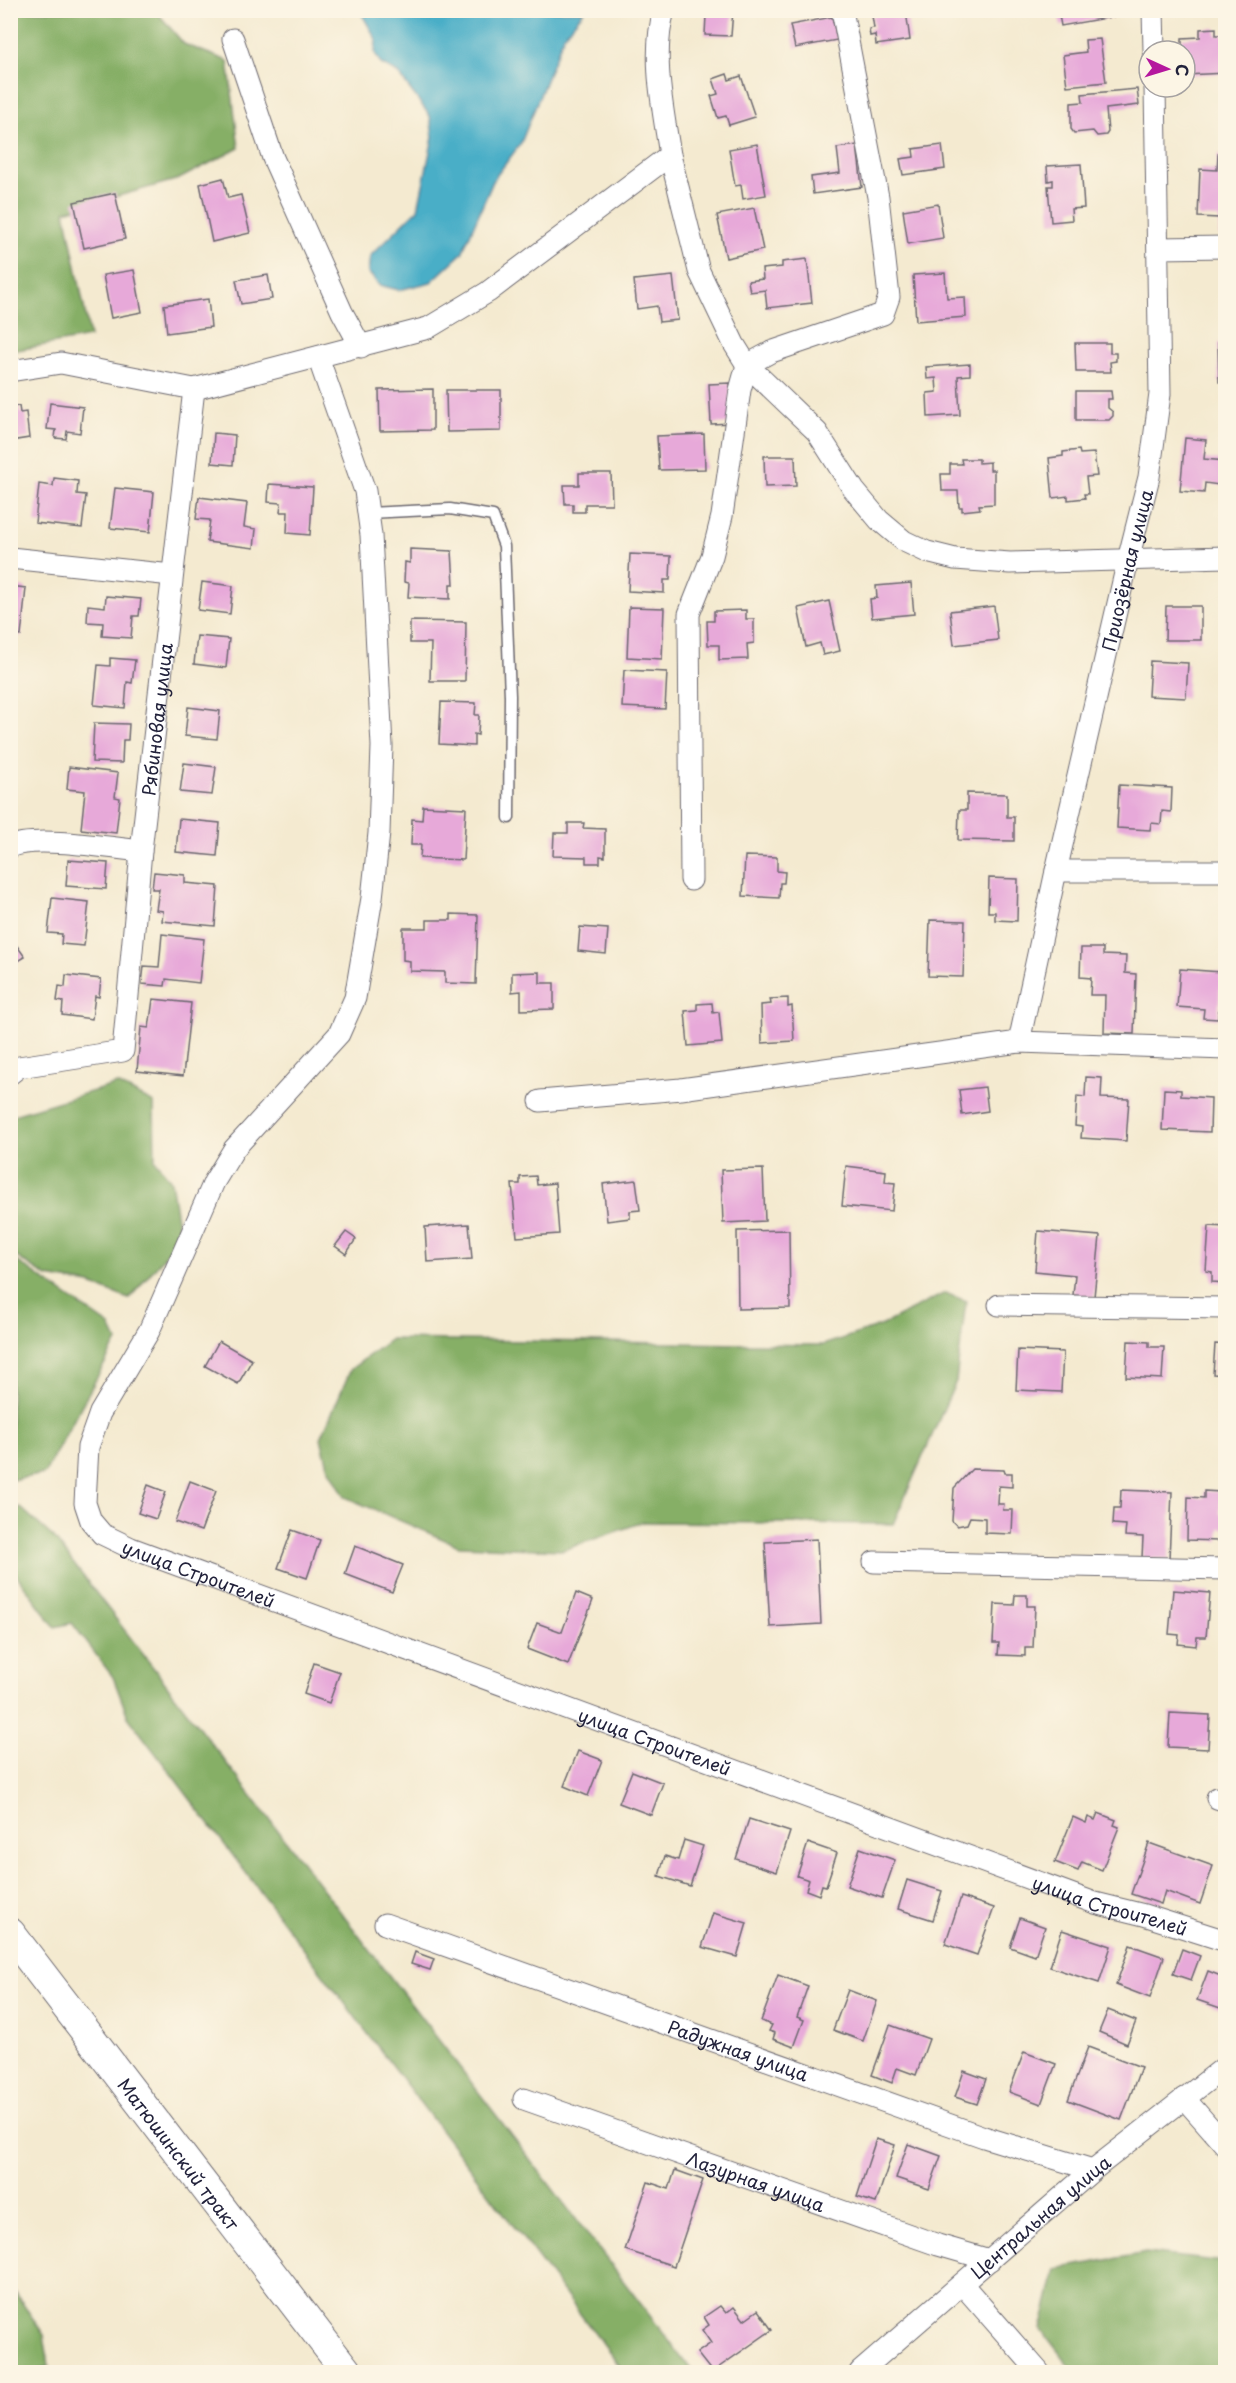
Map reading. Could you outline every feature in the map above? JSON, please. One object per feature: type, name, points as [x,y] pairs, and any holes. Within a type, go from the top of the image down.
[{"type":"main road","name":"Матюшинский тракт","points":[[10,1933],[347,2373]]},
{"type":"street","points":[[664,10],[658,46],[660,94],[669,154],[699,271],[734,344],[747,365],[817,432],[854,490],[879,520],[904,542],[927,552],[955,559],[1010,563],[1226,557]]},
{"type":"street","points":[[691,880],[689,614],[712,556],[722,516],[740,390],[747,365],[771,352],[883,314],[889,297],[878,197],[842,10]]},
{"type":"street","points":[[1153,10],[1154,39]]},
{"type":"street","points":[[233,39],[273,158],[342,312],[361,347]]},
{"type":"street","name":"Приозёрная улица","points":[[1019,1042],[1056,871],[1149,477],[1160,393],[1155,99]]},
{"type":"street","points":[[10,371],[61,363],[194,388],[428,328],[488,292],[669,154]]},
{"type":"street","points":[[1159,248],[1226,247]]},
{"type":"street","points":[[318,357],[365,491],[368,513]]},
{"type":"street","name":"Рябиновая улица","points":[[13,1065],[123,1051],[141,851],[194,388]]},
{"type":"street","name":"улица Строителей","points":[[368,513],[382,746],[379,833],[372,898],[355,998],[339,1034],[234,1149],[214,1182],[149,1331],[97,1421],[88,1447],[85,1478],[85,1503],[91,1521],[102,1534],[142,1552],[1095,1904],[1144,1915],[1226,1941]]},
{"type":"street","points":[[10,558],[172,575]]},
{"type":"street","points":[[10,847],[18,843],[38,842],[141,851]]},
{"type":"street","points":[[1056,871],[1226,871]]},
{"type":"street","points":[[540,1101],[681,1089],[1019,1042],[1226,1049]]},
{"type":"street","points":[[999,1305],[1226,1308]]},
{"type":"street","points":[[873,1562],[1226,1569]]},
{"type":"street","name":"Радужная улица","points":[[385,1924],[984,2137],[1093,2170]]},
{"type":"street","name":"Центральная улица","points":[[860,2373],[1093,2170],[1226,2066]]},
{"type":"street","points":[[1184,2098],[1226,2146]]},
{"type":"street","name":"Лазурная улица","points":[[524,2099],[938,2245],[990,2260]]},
{"type":"street","points":[[962,2284],[1039,2373]]},
{"type":"lane","points":[[368,513],[450,509],[493,516],[504,546],[510,696],[509,818]]},
{"type":"green space","points":[[11,11],[156,11],[184,44],[228,61],[239,148],[179,179],[65,211],[90,337],[11,351]]},
{"type":"green space","points":[[117,1084],[154,1103],[155,1160],[171,1181],[180,1238],[129,1299],[90,1284],[47,1277],[11,1253],[10,1116]]},
{"type":"green space","points":[[11,1257],[110,1326],[117,1341],[44,1474],[11,1480]]},
{"type":"green space","points":[[945,1293],[966,1301],[956,1381],[893,1524],[643,1522],[563,1550],[459,1546],[345,1497],[328,1466],[321,1438],[351,1369],[391,1339],[823,1345],[880,1326]]},
{"type":"green space","points":[[20,1507],[54,1538],[693,2372],[624,2372],[128,1717],[113,1677],[72,1623],[55,1627],[11,1568],[11,1509]]},
{"type":"green space","points":[[1146,2253],[1225,2262],[1225,2372],[1074,2372],[1041,2329],[1056,2269]]},
{"type":"green space","points":[[11,2286],[44,2335],[49,2366],[34,2372],[11,2372]]},
{"type":"water","points":[[360,11],[584,11],[564,35],[521,143],[494,179],[462,253],[431,282],[399,290],[379,285],[368,272],[370,256],[418,209],[433,137],[430,116],[398,73],[381,64],[375,53],[376,39]]},
{"type":"building","points":[[702,10],[733,10],[731,36],[705,35],[706,15]]},
{"type":"building","points":[[1058,10],[1128,10],[1129,14],[1061,26]]},
{"type":"building","points":[[906,11],[910,40],[876,45],[875,35],[870,36],[869,29],[874,28],[872,16]]},
{"type":"building","points":[[832,17],[837,40],[795,48],[790,25]]},
{"type":"building","points":[[1216,28],[1216,35],[1226,35],[1226,73],[1197,74],[1197,39],[1182,38],[1200,37],[1200,29]]},
{"type":"building","points":[[1100,39],[1106,82],[1067,86],[1063,55],[1086,52],[1085,40]]},
{"type":"building","points":[[727,74],[729,80],[741,76],[755,117],[729,125],[726,116],[718,118],[711,96],[718,94],[713,79]]},
{"type":"building","points":[[1137,89],[1139,105],[1106,109],[1108,132],[1106,135],[1097,136],[1093,131],[1074,133],[1071,129],[1071,103],[1083,102],[1082,94]]},
{"type":"building","points":[[757,144],[766,195],[743,199],[741,185],[735,186],[729,149]]},
{"type":"building","points":[[857,145],[862,187],[813,194],[811,177],[840,173],[837,148]]},
{"type":"building","points":[[942,145],[945,169],[903,175],[900,159],[914,157],[913,149]]},
{"type":"building","points":[[1218,154],[1226,154],[1226,237],[1219,236],[1219,218],[1198,217],[1200,169],[1217,170]]},
{"type":"building","points":[[1081,164],[1084,208],[1071,209],[1072,220],[1051,222],[1048,186],[1053,186],[1053,180],[1048,181],[1047,166]]},
{"type":"building","points":[[223,178],[228,198],[241,195],[250,233],[212,242],[200,184]]},
{"type":"building","points":[[115,193],[125,239],[84,248],[74,202]]},
{"type":"building","points":[[938,204],[943,238],[908,244],[903,210]]},
{"type":"building","points":[[754,208],[763,250],[726,258],[717,215]]},
{"type":"building","points":[[807,259],[812,303],[767,308],[765,290],[750,292],[748,281],[763,279],[762,269],[782,267],[782,262]]},
{"type":"building","points":[[134,270],[142,312],[111,318],[103,275]]},
{"type":"building","points":[[945,273],[947,298],[965,297],[966,317],[916,321],[913,275]]},
{"type":"building","points":[[268,275],[272,299],[241,304],[236,280]]},
{"type":"building","points":[[673,276],[678,320],[659,322],[657,306],[637,309],[634,280]]},
{"type":"building","points":[[208,299],[211,327],[167,333],[164,305]]},
{"type":"building","points":[[1075,343],[1110,343],[1110,353],[1116,353],[1116,361],[1110,362],[1111,372],[1076,372]]},
{"type":"building","points":[[1218,343],[1226,343],[1226,382],[1219,382]]},
{"type":"building","points":[[970,364],[970,375],[958,376],[960,415],[928,417],[927,393],[937,392],[936,378],[927,379],[926,367]]},
{"type":"building","points":[[730,383],[732,423],[711,424],[709,384]]},
{"type":"building","points":[[433,389],[433,430],[380,431],[379,390]]},
{"type":"building","points":[[446,390],[501,390],[501,431],[447,432]]},
{"type":"building","points":[[1076,391],[1111,391],[1112,399],[1108,399],[1108,408],[1113,412],[1113,416],[1109,420],[1076,420]]},
{"type":"building","points":[[50,403],[83,407],[80,433],[67,431],[66,439],[55,438],[56,430],[47,429]]},
{"type":"building","points":[[19,406],[20,413],[26,412],[29,438],[10,441],[10,407]]},
{"type":"building","points":[[214,433],[235,435],[233,465],[212,463]]},
{"type":"building","points":[[704,434],[705,469],[659,470],[657,436]]},
{"type":"building","points":[[1185,438],[1206,440],[1204,459],[1226,461],[1226,486],[1205,483],[1204,493],[1180,491]]},
{"type":"building","points":[[1079,450],[1080,454],[1094,453],[1097,476],[1086,477],[1088,494],[1084,494],[1085,498],[1068,500],[1068,496],[1053,498],[1049,458],[1063,456],[1063,452]]},
{"type":"building","points":[[764,456],[795,456],[796,486],[765,487]]},
{"type":"building","points":[[961,459],[979,459],[979,463],[990,462],[990,470],[994,470],[994,504],[979,505],[980,509],[962,511],[962,507],[959,507],[958,491],[942,491],[941,474],[950,474],[950,464],[962,464]]},
{"type":"building","points":[[579,473],[611,473],[612,504],[585,504],[585,512],[573,512],[573,504],[565,504],[564,485],[579,485]]},
{"type":"building","points":[[54,478],[78,481],[77,494],[86,495],[82,528],[35,523],[39,484],[53,486]]},
{"type":"building","points":[[269,484],[313,487],[310,535],[287,533],[288,512],[280,512],[281,503],[268,502]]},
{"type":"building","points":[[115,488],[154,492],[150,532],[110,528]]},
{"type":"building","points":[[199,497],[247,503],[244,527],[256,529],[254,548],[207,542],[210,520],[196,519]]},
{"type":"building","points":[[410,549],[452,551],[454,584],[450,584],[450,599],[408,597],[409,583],[404,582],[405,562],[410,563]]},
{"type":"building","points":[[630,554],[671,556],[670,580],[664,580],[664,593],[628,591]]},
{"type":"building","points":[[202,582],[233,586],[230,614],[198,610]]},
{"type":"building","points":[[911,583],[914,614],[872,618],[870,599],[877,598],[876,586]]},
{"type":"building","points":[[10,586],[26,588],[21,636],[10,635]]},
{"type":"building","points":[[106,596],[141,599],[139,616],[133,616],[131,638],[102,636],[103,623],[87,622],[88,605],[105,607]]},
{"type":"building","points":[[829,601],[840,651],[823,655],[820,643],[806,647],[798,608]]},
{"type":"building","points":[[994,606],[998,640],[954,645],[950,611]]},
{"type":"building","points":[[1166,606],[1201,606],[1201,640],[1165,640]]},
{"type":"building","points":[[629,607],[664,608],[662,659],[627,657]]},
{"type":"building","points":[[746,610],[746,619],[754,619],[754,643],[747,644],[748,659],[719,660],[719,645],[708,645],[707,621],[714,621],[714,611]]},
{"type":"building","points":[[410,621],[466,622],[465,681],[430,681],[431,643],[410,643]]},
{"type":"building","points":[[197,636],[229,639],[226,668],[194,664]]},
{"type":"building","points":[[110,658],[135,660],[132,683],[127,682],[125,708],[94,705],[98,665],[110,666]]},
{"type":"building","points":[[1150,661],[1188,663],[1186,698],[1148,696]]},
{"type":"building","points":[[624,670],[667,672],[665,709],[622,707]]},
{"type":"building","points":[[441,702],[476,703],[475,715],[479,715],[478,735],[474,734],[474,746],[439,744]]},
{"type":"building","points":[[188,707],[220,711],[217,739],[185,736]]},
{"type":"building","points":[[94,723],[129,724],[128,740],[123,740],[122,763],[92,762]]},
{"type":"building","points":[[184,763],[216,767],[212,795],[180,792]]},
{"type":"building","points":[[69,767],[118,773],[115,797],[120,798],[116,833],[81,829],[85,791],[67,789]]},
{"type":"building","points":[[1119,785],[1172,788],[1171,812],[1162,811],[1161,824],[1151,823],[1150,830],[1117,828]]},
{"type":"building","points":[[967,793],[1007,794],[1007,817],[1014,817],[1014,841],[958,840],[959,810],[967,810]]},
{"type":"building","points":[[423,806],[466,808],[463,860],[420,858],[421,845],[411,845],[412,819],[422,820]]},
{"type":"building","points":[[179,819],[220,823],[217,856],[176,852]]},
{"type":"building","points":[[568,823],[584,823],[583,828],[605,829],[605,857],[600,856],[600,863],[586,863],[586,857],[553,856],[554,833],[568,833]]},
{"type":"building","points":[[745,856],[777,857],[777,871],[785,872],[784,883],[780,883],[779,898],[743,896]]},
{"type":"building","points":[[68,860],[108,863],[106,889],[66,886]]},
{"type":"building","points":[[154,872],[185,875],[185,883],[218,886],[215,926],[162,921],[163,911],[156,910],[159,889],[152,889]]},
{"type":"building","points":[[989,878],[1018,879],[1017,921],[995,920],[995,912],[988,912]]},
{"type":"building","points":[[52,898],[89,902],[84,946],[61,944],[62,934],[48,933]]},
{"type":"building","points":[[451,914],[478,915],[476,984],[445,983],[445,972],[410,971],[410,961],[403,960],[403,928],[427,928],[427,920],[451,920]]},
{"type":"building","points":[[930,920],[965,921],[963,977],[928,976]]},
{"type":"building","points":[[580,927],[608,929],[606,954],[578,951]]},
{"type":"building","points":[[162,934],[204,939],[199,983],[166,979],[165,986],[142,984],[144,966],[159,967]]},
{"type":"building","points":[[10,936],[25,957],[10,966]]},
{"type":"building","points":[[1081,948],[1103,948],[1103,955],[1126,956],[1125,973],[1136,974],[1134,1034],[1104,1033],[1105,995],[1090,995],[1091,978],[1080,977]]},
{"type":"building","points":[[1180,969],[1221,972],[1218,1019],[1203,1018],[1204,1009],[1177,1007]]},
{"type":"building","points":[[540,972],[540,983],[554,983],[554,1009],[521,1010],[521,991],[512,992],[512,973]]},
{"type":"building","points":[[66,975],[101,979],[99,997],[95,996],[92,1019],[62,1015],[63,1002],[57,1001],[59,986],[65,987]]},
{"type":"building","points":[[788,998],[788,1007],[792,1006],[794,1041],[762,1043],[761,1005],[771,1004],[770,999]]},
{"type":"building","points":[[153,999],[191,1003],[183,1076],[137,1071],[141,1027],[149,1028]]},
{"type":"building","points":[[712,1003],[713,1013],[719,1012],[722,1043],[688,1046],[685,1011],[697,1010],[697,1004]]},
{"type":"building","points":[[1086,1077],[1102,1078],[1101,1098],[1129,1099],[1126,1141],[1081,1138],[1082,1127],[1075,1126],[1077,1096],[1085,1097]]},
{"type":"building","points":[[985,1087],[988,1111],[962,1115],[959,1090]]},
{"type":"building","points":[[1164,1089],[1181,1090],[1181,1096],[1211,1098],[1210,1132],[1162,1130]]},
{"type":"building","points":[[846,1166],[886,1171],[885,1182],[895,1183],[892,1211],[842,1206]]},
{"type":"building","points":[[763,1169],[765,1221],[723,1223],[721,1170]]},
{"type":"building","points":[[536,1176],[537,1185],[555,1183],[559,1234],[517,1237],[512,1184],[520,1184],[520,1177]]},
{"type":"building","points":[[636,1180],[640,1210],[630,1211],[630,1218],[607,1221],[603,1184]]},
{"type":"building","points":[[469,1224],[472,1259],[427,1262],[425,1227]]},
{"type":"building","points":[[1209,1226],[1226,1227],[1226,1283],[1212,1282],[1212,1272],[1206,1271]]},
{"type":"building","points":[[789,1230],[790,1308],[738,1309],[737,1231]]},
{"type":"building","points":[[1038,1231],[1100,1236],[1094,1297],[1073,1295],[1075,1275],[1035,1271]]},
{"type":"building","points":[[346,1232],[356,1239],[346,1254],[335,1246]]},
{"type":"building","points":[[219,1341],[252,1360],[238,1384],[205,1366]]},
{"type":"building","points":[[1128,1341],[1149,1342],[1149,1347],[1164,1347],[1162,1379],[1126,1377]]},
{"type":"building","points":[[1215,1344],[1226,1345],[1226,1375],[1213,1374]]},
{"type":"building","points":[[1018,1350],[1063,1352],[1061,1392],[1016,1390]]},
{"type":"building","points":[[972,1469],[1004,1470],[1005,1473],[1012,1473],[1012,1487],[999,1486],[998,1504],[1004,1504],[1003,1510],[1013,1510],[1012,1534],[985,1533],[985,1518],[970,1517],[967,1524],[957,1526],[952,1521],[954,1488]]},
{"type":"building","points":[[190,1481],[216,1491],[201,1531],[175,1522]]},
{"type":"building","points":[[148,1485],[166,1492],[156,1519],[138,1513]]},
{"type":"building","points":[[1121,1490],[1172,1492],[1169,1559],[1142,1558],[1143,1537],[1125,1536],[1126,1525],[1113,1524],[1114,1508],[1120,1508]]},
{"type":"building","points":[[1204,1491],[1221,1492],[1220,1514],[1226,1515],[1226,1529],[1220,1528],[1219,1541],[1187,1540],[1188,1497],[1204,1498]]},
{"type":"building","points":[[292,1530],[320,1540],[307,1578],[278,1568]]},
{"type":"building","points":[[817,1539],[821,1624],[770,1627],[765,1542]]},
{"type":"building","points":[[355,1546],[403,1565],[392,1592],[345,1574]]},
{"type":"building","points":[[1173,1590],[1210,1593],[1206,1637],[1197,1637],[1196,1646],[1178,1644],[1179,1635],[1169,1634]]},
{"type":"building","points":[[576,1593],[593,1600],[568,1665],[527,1649],[537,1623],[562,1632]]},
{"type":"building","points":[[1015,1595],[1027,1595],[1027,1606],[1035,1606],[1033,1648],[1025,1648],[1025,1656],[998,1655],[999,1643],[993,1643],[995,1604],[1014,1605]]},
{"type":"building","points":[[314,1663],[340,1672],[329,1703],[304,1694]]},
{"type":"building","points":[[1170,1713],[1210,1715],[1208,1749],[1168,1747]]},
{"type":"building","points":[[578,1751],[602,1760],[588,1796],[564,1786]]},
{"type":"building","points":[[632,1771],[663,1783],[651,1815],[619,1803]]},
{"type":"building","points":[[1098,1813],[1116,1820],[1114,1825],[1119,1827],[1102,1870],[1082,1862],[1078,1871],[1055,1862],[1073,1817],[1086,1823],[1088,1817],[1095,1820]]},
{"type":"building","points":[[749,1819],[790,1832],[777,1872],[736,1859]]},
{"type":"building","points":[[684,1840],[703,1846],[690,1886],[659,1876],[665,1856],[678,1860]]},
{"type":"building","points":[[808,1843],[837,1853],[826,1886],[822,1885],[819,1895],[806,1890],[809,1880],[797,1876]]},
{"type":"building","points":[[1149,1843],[1213,1866],[1200,1904],[1165,1891],[1161,1904],[1131,1894]]},
{"type":"building","points":[[860,1848],[895,1860],[882,1898],[847,1886]]},
{"type":"building","points":[[907,1880],[942,1891],[933,1920],[898,1909]]},
{"type":"building","points":[[961,1897],[994,1908],[977,1955],[945,1944]]},
{"type":"building","points":[[713,1913],[747,1923],[737,1957],[702,1947]]},
{"type":"building","points":[[1020,1918],[1045,1927],[1035,1956],[1010,1947]]},
{"type":"building","points":[[1062,1930],[1111,1946],[1099,1983],[1050,1967]]},
{"type":"building","points":[[1130,1945],[1164,1957],[1150,1998],[1116,1985]]},
{"type":"building","points":[[1182,1949],[1200,1956],[1191,1980],[1173,1974]]},
{"type":"building","points":[[415,1952],[434,1959],[430,1970],[411,1964]]},
{"type":"building","points":[[1208,1971],[1226,1978],[1226,2010],[1197,2000]]},
{"type":"building","points":[[778,1975],[808,1986],[797,2017],[804,2020],[794,2047],[773,2039],[775,2033],[769,2031],[772,2025],[761,2021]]},
{"type":"building","points":[[848,1990],[877,2001],[863,2041],[833,2030]]},
{"type":"building","points":[[1108,2010],[1136,2021],[1127,2044],[1099,2032]]},
{"type":"building","points":[[890,2025],[929,2039],[916,2075],[897,2068],[892,2083],[872,2075]]},
{"type":"building","points":[[1088,2047],[1141,2067],[1121,2120],[1068,2100]]},
{"type":"building","points":[[1024,2052],[1056,2064],[1041,2104],[1009,2092]]},
{"type":"building","points":[[964,2071],[986,2079],[977,2104],[955,2097]]},
{"type":"building","points":[[876,2139],[895,2145],[876,2203],[857,2197]]},
{"type":"building","points":[[908,2144],[941,2156],[929,2189],[896,2178]]},
{"type":"building","points":[[675,2170],[703,2180],[674,2266],[625,2250],[648,2182],[669,2189]]},
{"type":"building","points":[[720,2306],[726,2313],[734,2307],[744,2320],[758,2310],[772,2330],[712,2372],[697,2353],[711,2343],[702,2330],[709,2325],[704,2317]]}]
